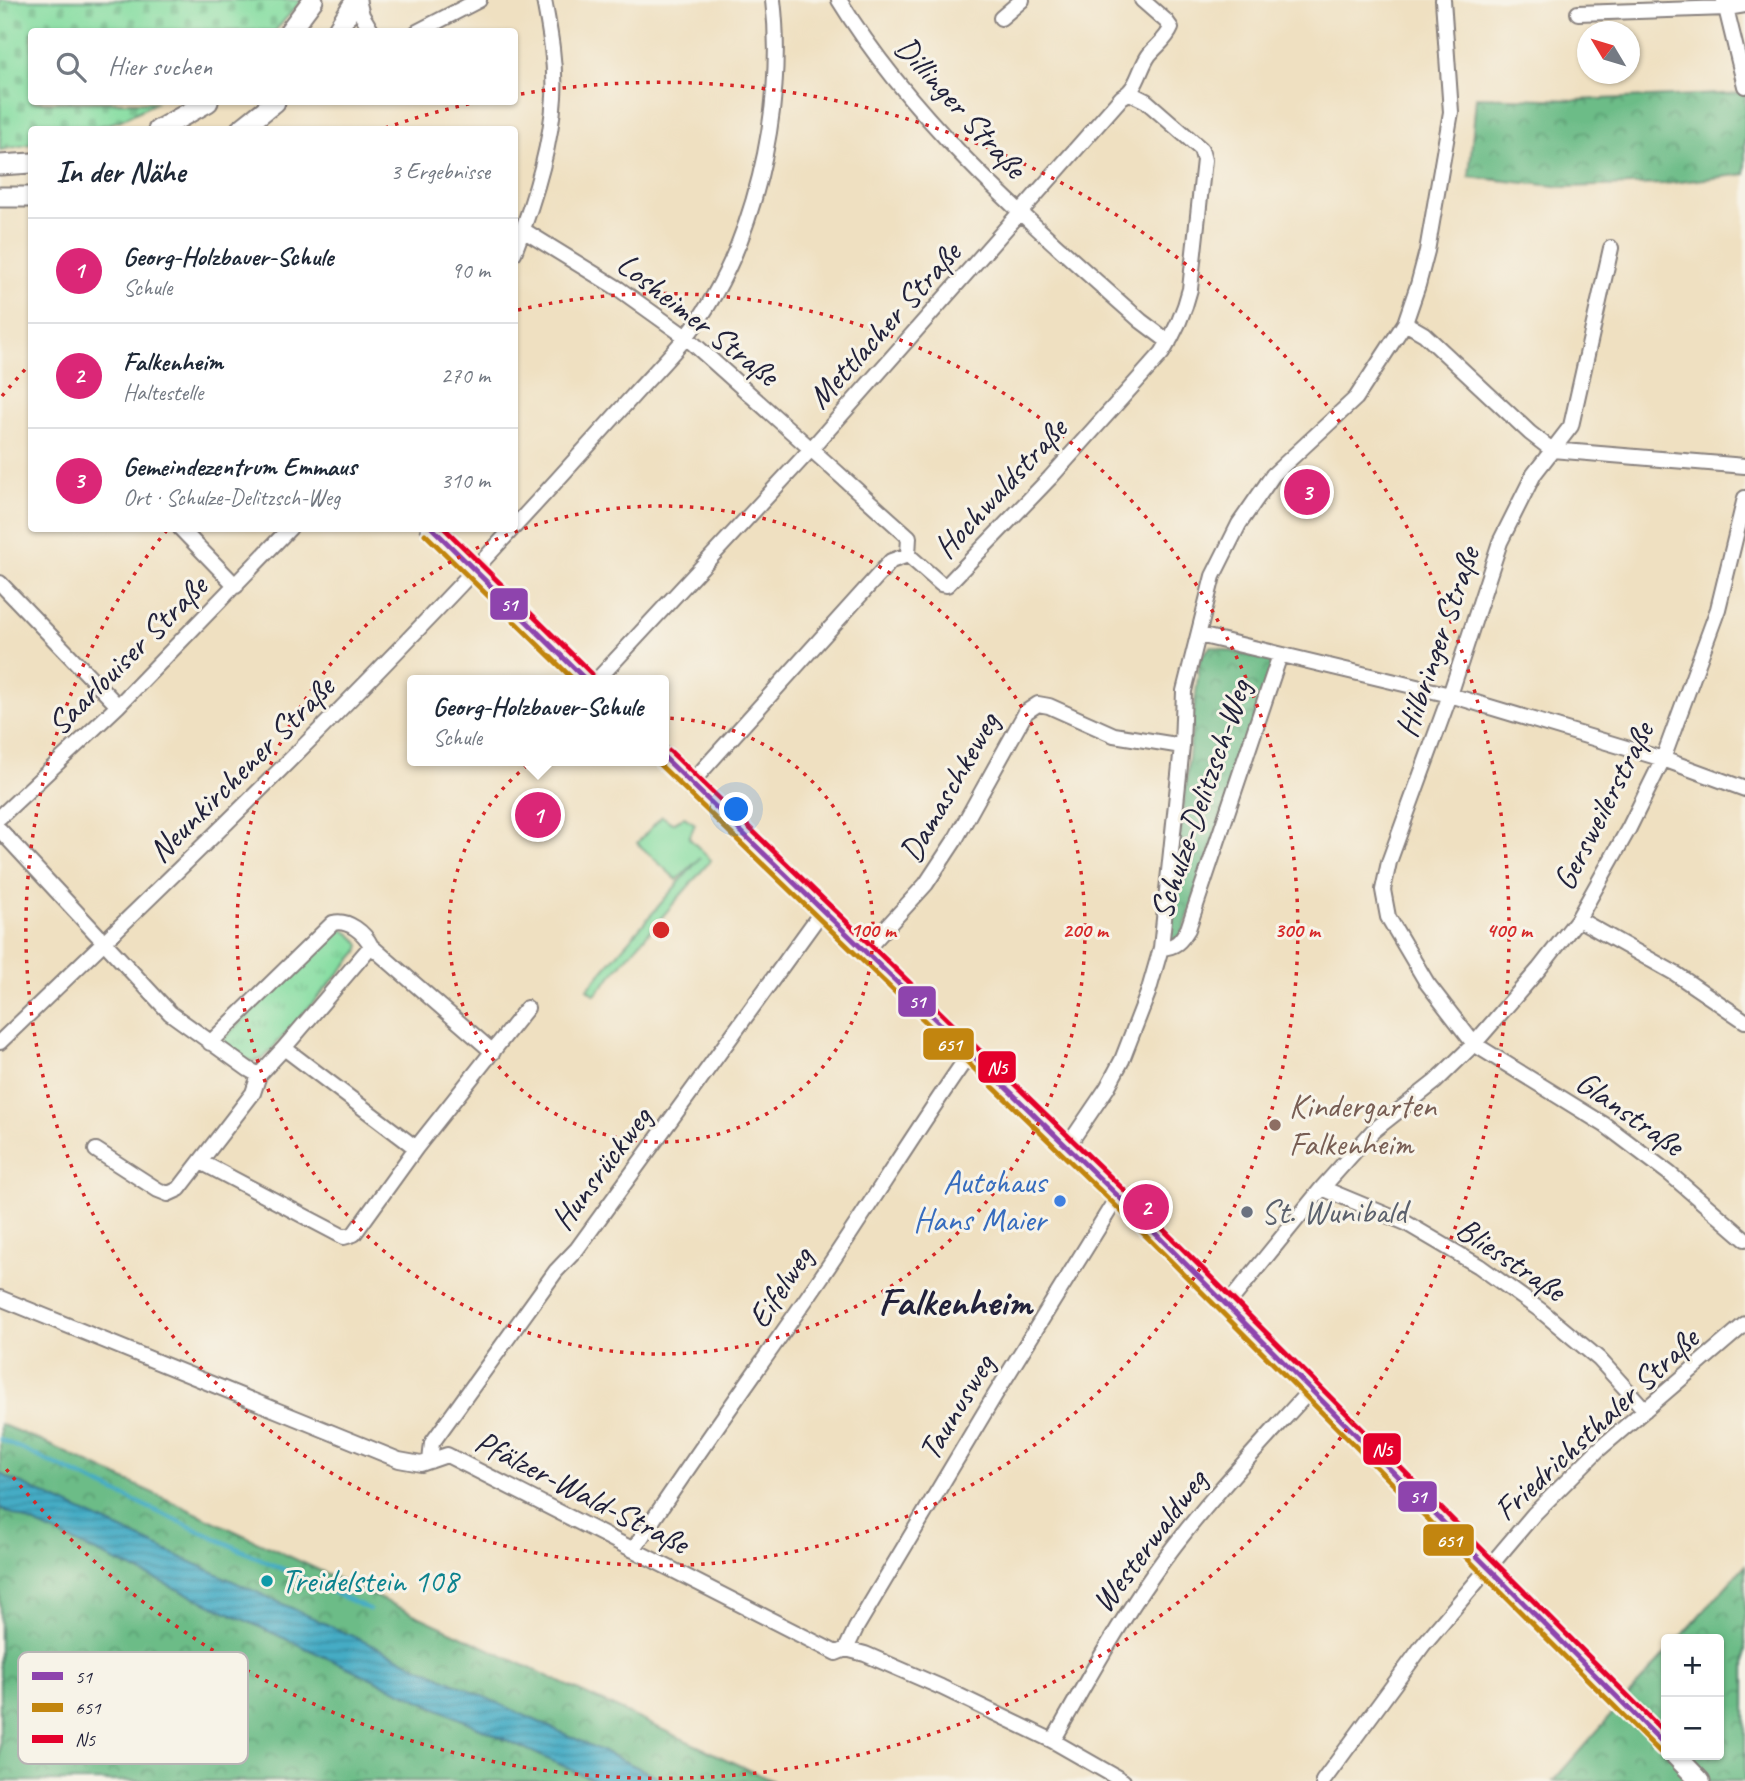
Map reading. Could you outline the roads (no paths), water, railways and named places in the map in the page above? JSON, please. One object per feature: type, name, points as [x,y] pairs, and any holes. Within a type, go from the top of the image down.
[{"type":"main road","points":[[292,28],[313,0]]},
{"type":"main road","points":[[340,28],[357,0]]},
{"type":"main road","points":[[165,126],[203,105]]},
{"type":"main road","points":[[245,126],[271,105]]},
{"type":"main road","points":[[0,165],[28,163]]},
{"type":"main road","points":[[0,197],[28,197]]},
{"type":"main road","points":[[435,532],[581,675]]},
{"type":"main road","points":[[669,762],[1118,1196],[1661,1741]]},
{"type":"main road","points":[[1680,1760],[1700,1781]]},
{"type":"street","points":[[357,0],[370,28]]},
{"type":"street","points":[[425,28],[479,0]]},
{"type":"street","points":[[518,243],[545,157],[554,97],[552,47],[544,0]]},
{"type":"street","name":"Neunkirchener Straße","points":[[518,524],[686,337],[712,297],[732,257],[748,214],[772,112],[777,50],[773,0]]},
{"type":"street","name":"Dillinger Straße","points":[[839,0],[882,63],[918,107],[1021,214]]},
{"type":"street","points":[[1001,18],[1022,0]]},
{"type":"street","name":"Mettlacher Straße","points":[[602,675],[812,448],[1122,97],[1130,93],[1149,55],[1167,37],[1171,28],[1142,0]]},
{"type":"street","name":"Schulze-Delitzsch-Weg","points":[[1067,1147],[1107,1088],[1122,1060],[1148,993],[1161,947],[1182,746],[1184,691],[1213,576],[1239,524],[1273,475],[1356,398],[1405,323],[1427,251],[1451,112],[1443,0]]},
{"type":"street","points":[[1726,4],[1745,86]]},
{"type":"street","points":[[1578,13],[1745,5]]},
{"type":"street","name":"Hochwaldstraße","points":[[691,783],[891,561],[908,555],[941,584],[947,585],[1050,478],[1169,342],[1186,306],[1190,289],[1204,160],[1201,149],[1146,101],[1130,93]]},
{"type":"street","points":[[1021,214],[1141,321],[1169,342]]},
{"type":"street","name":"Losheimer Straße","points":[[523,230],[619,289],[686,337],[909,537],[908,555]]},
{"type":"street","name":"Hilbringer Straße","points":[[1474,1044],[1427,983],[1388,917],[1383,890],[1389,862],[1450,695],[1500,542],[1534,474],[1571,426],[1611,248]]},
{"type":"street","points":[[1405,323],[1424,334],[1530,433],[1552,450],[1745,466]]},
{"type":"street","name":"Gersweilerstraße","points":[[1227,1305],[1322,1188],[1373,1131],[1435,1082],[1474,1044],[1578,919],[1629,828],[1663,759],[1718,609],[1745,498]]},
{"type":"street","points":[[184,532],[236,586]]},
{"type":"street","name":"Saarlouiser Straße","points":[[0,817],[118,706],[286,532]]},
{"type":"street","name":"Neunkirchener Straße","points":[[0,1042],[255,797],[402,649],[510,532]]},
{"type":"street","points":[[0,583],[118,706]]},
{"type":"street","points":[[1199,635],[1450,695],[1663,759],[1745,789]]},
{"type":"street","name":"Schulze-Delitzsch-Weg","points":[[1161,947],[1173,947],[1181,942],[1188,929],[1280,655]]},
{"type":"street","name":"Damaschkeweg","points":[[865,951],[926,884],[955,840],[1026,712],[1038,704],[1049,706],[1114,735],[1182,746]]},
{"type":"street","points":[[0,830],[170,1013],[260,1075]]},
{"type":"street","name":"Hunsrückweg","points":[[430,1461],[432,1443],[439,1432],[556,1271],[584,1239],[823,911]]},
{"type":"street","points":[[1578,919],[1676,974],[1745,1021]]},
{"type":"street","points":[[210,1043],[333,923],[340,921],[349,924],[368,938],[371,946],[493,1052]]},
{"type":"street","points":[[96,1150],[119,1167],[169,1194],[179,1189],[253,1093],[260,1075],[371,946]]},
{"type":"street","points":[[201,1161],[344,1237],[354,1234],[416,1149],[527,1008]]},
{"type":"street","name":"Glanstraße","points":[[1474,1044],[1605,1125],[1670,1174],[1745,1239]]},
{"type":"street","points":[[284,1048],[416,1149]]},
{"type":"street","name":"Eifelweg","points":[[633,1550],[688,1466],[723,1421],[859,1221],[970,1053]]},
{"type":"street","name":"Bliesstraße","points":[[1322,1188],[1406,1223],[1479,1266],[1540,1310],[1599,1359],[1645,1410]]},
{"type":"street","name":"Taunusweg","points":[[846,1650],[856,1628],[936,1492],[1118,1196]]},
{"type":"street","name":"Pfälzer-Wald-Straße","points":[[0,1298],[399,1460],[421,1464],[447,1455],[836,1653],[846,1650],[865,1654],[941,1687],[1053,1741],[1123,1781]]},
{"type":"street","name":"Friedrichsthaler Straße","points":[[1488,1567],[1561,1487],[1745,1324]]},
{"type":"street","name":"Westerwaldweg","points":[[1053,1741],[1110,1640],[1156,1571],[1215,1498],[1311,1389]]},
{"type":"street","points":[[1323,1781],[1423,1645],[1488,1567]]},
{"type":"water","points":[[0,1474],[667,1781],[596,1781],[0,1508]]},
{"type":"waterway","points":[[0,1439],[369,1609]]},
{"type":"place","name":"Gemeindezentrum Emmaus","points":[[1307,492]]},
{"type":"place","name":"Georg-Holzbauer-Schule","points":[[538,815]]},
{"type":"place","name":"Kindergarten Falkenheim","points":[[1275,1125]]},
{"type":"place","name":"Autohaus Hans Maier","points":[[1060,1201]]},
{"type":"place","name":"Falkenheim","points":[[1146,1207]]},
{"type":"place","name":"St. Wunibald","points":[[1247,1212]]},
{"type":"place","name":"Treidelstein 108","points":[[267,1581]]},
{"type":"district","name":"Falkenheim","points":[[955,1302]]}]
